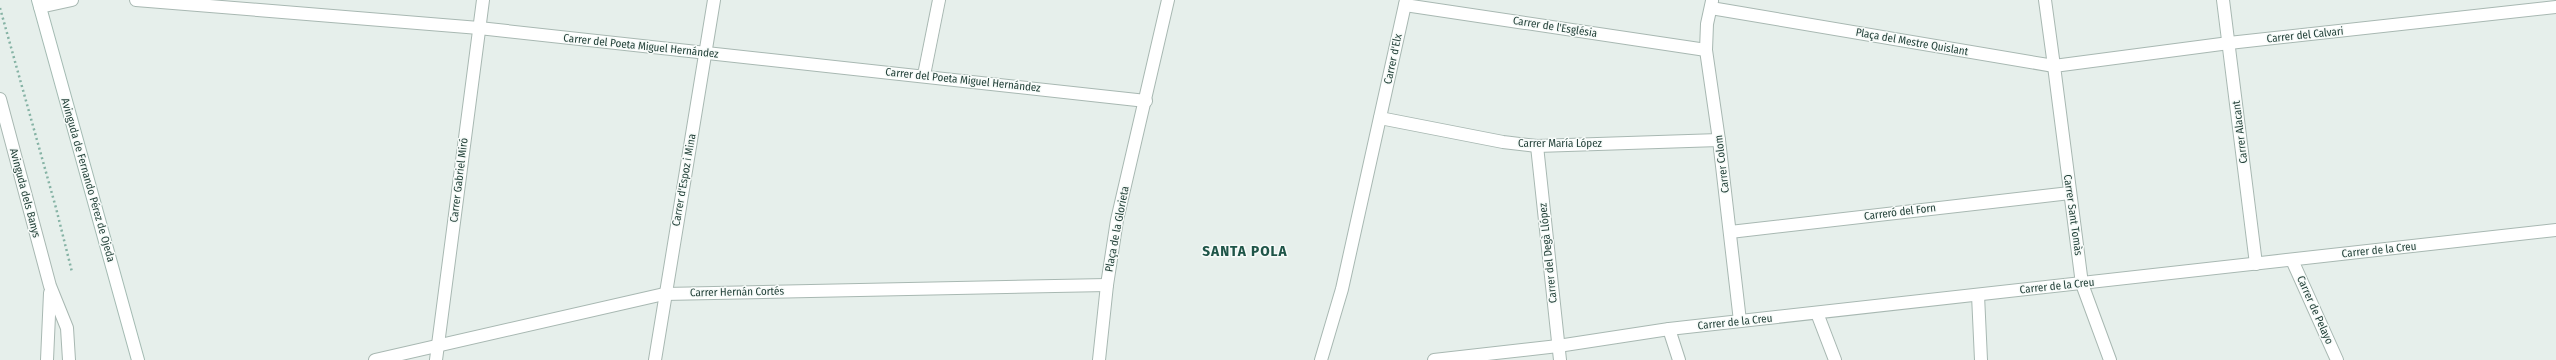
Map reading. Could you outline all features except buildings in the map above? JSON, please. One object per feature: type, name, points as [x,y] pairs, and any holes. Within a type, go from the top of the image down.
[{"type":"street","points":[[39,4],[72,0]]},
{"type":"street","name":"Carrer del Poeta Miguel Hernández","points":[[136,0],[248,5],[479,28],[924,75],[1146,101]]},
{"type":"street","name":"Carrer Gabriel Miró","points":[[436,360],[483,0]]},
{"type":"street","name":"Carrer d'Espoz i Mina","points":[[655,360],[664,294],[714,0]]},
{"type":"street","points":[[924,75],[939,0]]},
{"type":"street","name":"Plaça de la Glorieta","points":[[1099,360],[1107,285],[1117,220],[1146,101],[1168,0]]},
{"type":"street","points":[[2044,0],[2054,66]]},
{"type":"street","name":"Carrer Alacant","points":[[2223,0],[2256,264]]},
{"type":"street","name":"Carrer de l'Església","points":[[1406,2],[1706,50]]},
{"type":"street","name":"Carrer d'Elx","points":[[1380,118],[1406,2]]},
{"type":"street","name":"Avinguda de Fernando Pérez de Ojeda","points":[[39,4],[138,360]]},
{"type":"street","name":"Plaça del Mestre Quislant","points":[[1712,4],[2054,66]]},
{"type":"street","name":"Carrer Colom","points":[[1712,4],[1707,24],[1706,50],[1719,140],[1740,321]]},
{"type":"street","name":"Carrer del Calvari","points":[[2054,66],[2229,43],[2556,7]]},
{"type":"street","name":"Carrer Sant Tomàs","points":[[2054,66],[2082,284],[2110,360]]},
{"type":"street","name":"Avinguda dels Banys","points":[[0,99],[50,286],[67,328],[69,360]]},
{"type":"street","points":[[1321,360],[1342,289],[1380,118]]},
{"type":"street","name":"Carrer María López","points":[[1380,118],[1503,142],[1537,146],[1719,140]]},
{"type":"street","name":"Carrer del Degà Llópez","points":[[1537,146],[1560,360]]},
{"type":"street","name":"Carreró del Forn","points":[[1730,232],[2070,193]]},
{"type":"street","name":"Carrer de la Creu","points":[[1558,346],[1669,329],[2556,230]]},
{"type":"street","name":"Carrer de Pelayo","points":[[2292,260],[2337,360]]},
{"type":"street","name":"Carrer Hernán Cortés","points":[[375,360],[438,344],[664,294],[1107,285]]},
{"type":"street","name":"Avinguda dels Banys","points":[[47,360],[50,286]]},
{"type":"street","points":[[1978,295],[1981,360]]},
{"type":"street","points":[[1817,313],[1835,360]]},
{"type":"street","points":[[1669,329],[1679,360]]},
{"type":"street","points":[[1434,360],[1558,346]]},
{"type":"district","name":"SANTA POLA","points":[[1245,251]]}]
